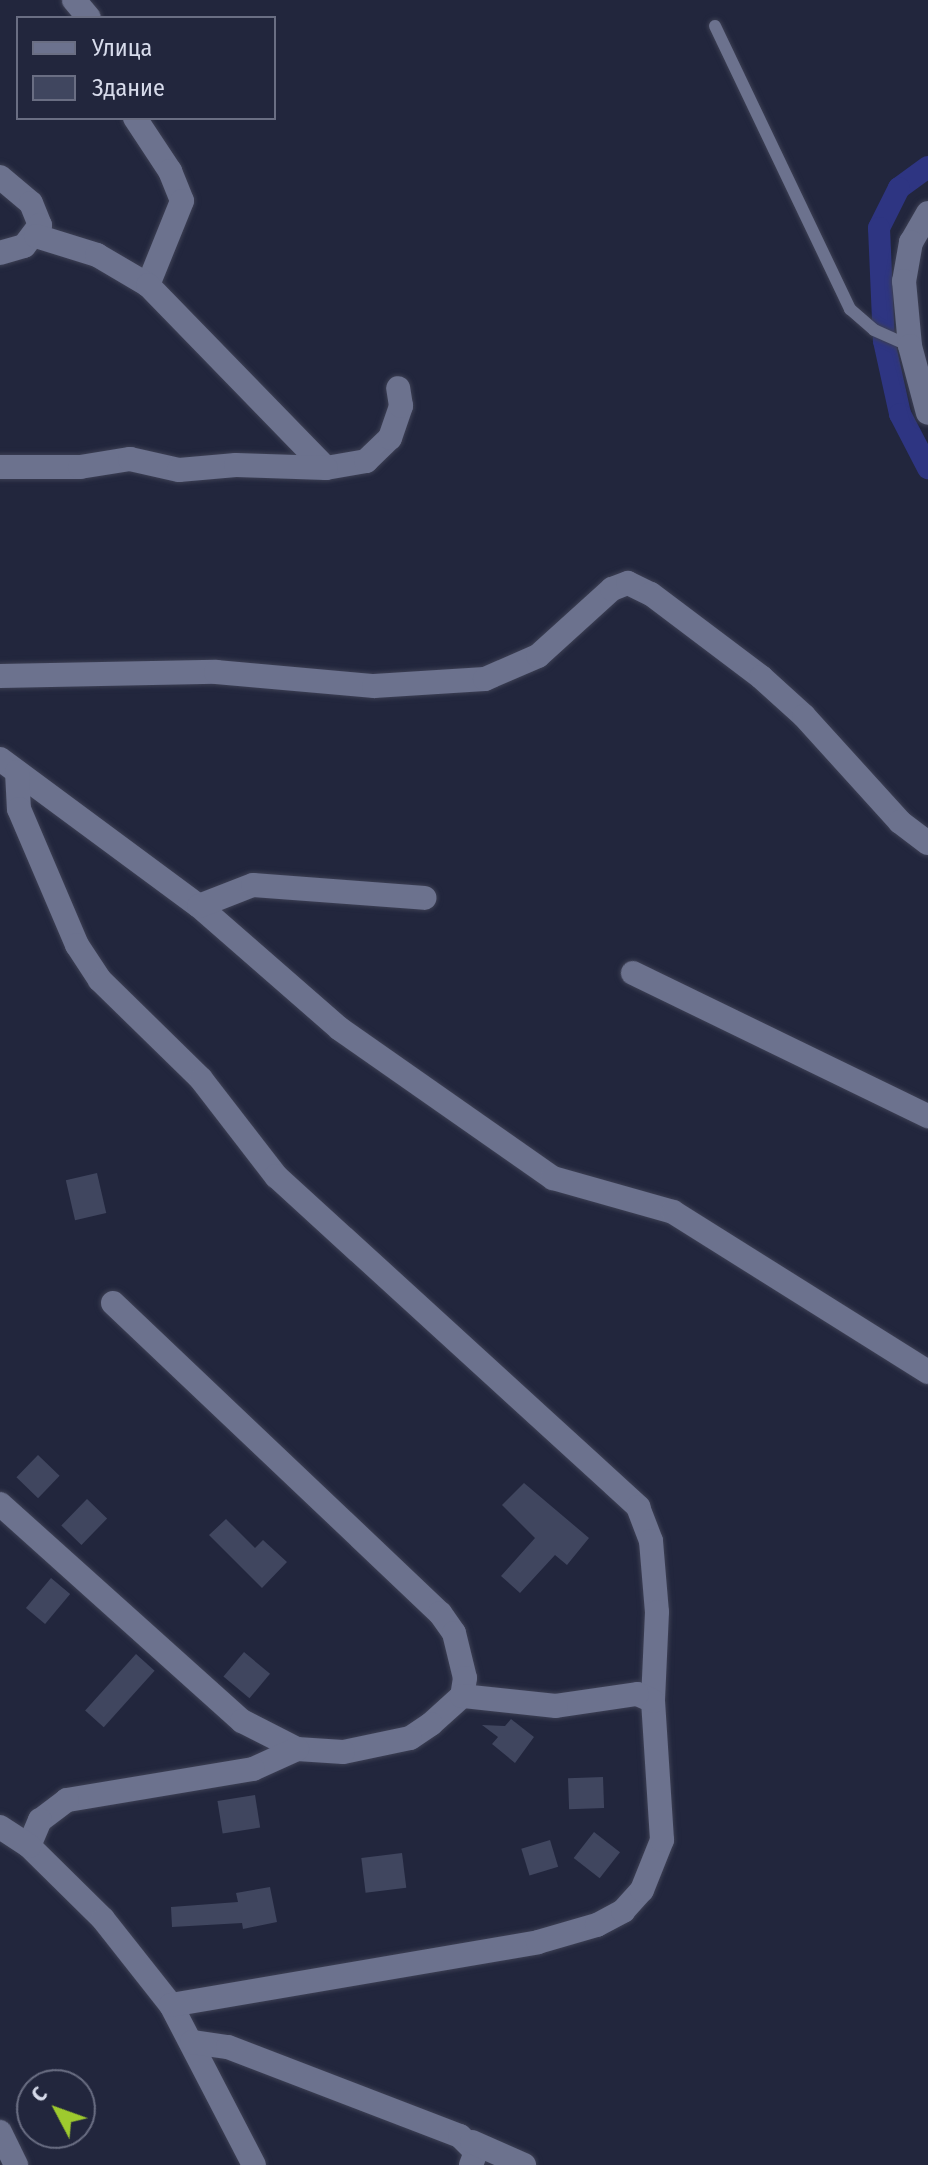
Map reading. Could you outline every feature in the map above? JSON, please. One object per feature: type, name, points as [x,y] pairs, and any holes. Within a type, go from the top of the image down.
[{"type":"street","points":[[74,0],[87,16]]},
{"type":"street","points":[[136,120],[170,171],[182,201],[148,285]]},
{"type":"street","points":[[0,177],[38,213],[36,236]]},
{"type":"street","points":[[928,213],[911,242],[904,281],[901,343],[928,413]]},
{"type":"street","points":[[0,253],[36,236],[97,255],[148,285],[326,468]]},
{"type":"street","points":[[0,467],[80,467],[130,459],[179,470],[236,465],[326,468],[366,461],[390,438],[401,406],[398,388]]},
{"type":"street","points":[[0,676],[216,672],[374,686],[485,679],[538,656],[612,589],[628,583],[651,594],[761,677],[804,716],[900,822],[928,843]]},
{"type":"street","points":[[9,766],[199,906],[340,1029],[553,1178],[673,1212],[928,1372]]},
{"type":"street","points":[[9,766],[19,809],[77,945],[100,980],[201,1079],[276,1176],[638,1507],[651,1541],[657,1612],[653,1701],[662,1840],[649,1877],[623,1911],[597,1925],[538,1942],[171,2005]]},
{"type":"street","points":[[199,906],[253,885],[425,898]]},
{"type":"street","points":[[633,973],[928,1116]]},
{"type":"street","points":[[0,1504],[242,1721],[297,1749],[343,1752],[410,1738],[462,1696],[465,1678],[454,1633],[440,1613],[113,1303]]},
{"type":"street","points":[[462,1696],[556,1706],[637,1694],[653,1701]]},
{"type":"street","points":[[29,1846],[40,1820],[67,1800],[253,1769],[297,1749]]},
{"type":"street","points":[[0,1827],[29,1846],[103,1919],[171,2005],[254,2165]]},
{"type":"street","points":[[192,2042],[228,2047],[471,2154],[524,2165]]},
{"type":"street","points":[[0,2132],[16,2165]]},
{"type":"lane","points":[[715,26],[850,309],[874,330],[901,343]]},
{"type":"building","points":[[97,1173],[106,1213],[75,1220],[66,1180]]},
{"type":"building","points":[[38,1455],[60,1476],[38,1498],[16,1477]]},
{"type":"building","points":[[524,1483],[589,1538],[567,1565],[555,1555],[520,1593],[501,1576],[535,1538],[502,1505]]},
{"type":"building","points":[[87,1499],[107,1518],[81,1545],[61,1526]]},
{"type":"building","points":[[226,1519],[255,1548],[263,1540],[287,1562],[262,1588],[209,1535]]},
{"type":"building","points":[[51,1578],[70,1594],[45,1624],[26,1608]]},
{"type":"building","points":[[244,1652],[270,1674],[249,1698],[223,1677]]},
{"type":"building","points":[[136,1654],[155,1671],[104,1727],[85,1710]]},
{"type":"building","points":[[511,1719],[534,1737],[515,1763],[492,1744],[498,1737],[482,1725],[505,1726]]},
{"type":"building","points":[[603,1777],[604,1808],[569,1809],[568,1778]]},
{"type":"building","points":[[255,1795],[260,1828],[223,1834],[217,1801]]},
{"type":"building","points":[[594,1832],[620,1852],[600,1878],[574,1858]]},
{"type":"building","points":[[550,1840],[558,1867],[529,1876],[521,1849]]},
{"type":"building","points":[[402,1853],[406,1888],[366,1893],[361,1858]]},
{"type":"building","points":[[270,1887],[277,1922],[243,1929],[242,1923],[172,1927],[171,1907],[238,1902],[236,1893]]},
{"type":"waterway","points":[[928,167],[899,188],[879,228],[884,341],[900,414],[928,468]]}]
